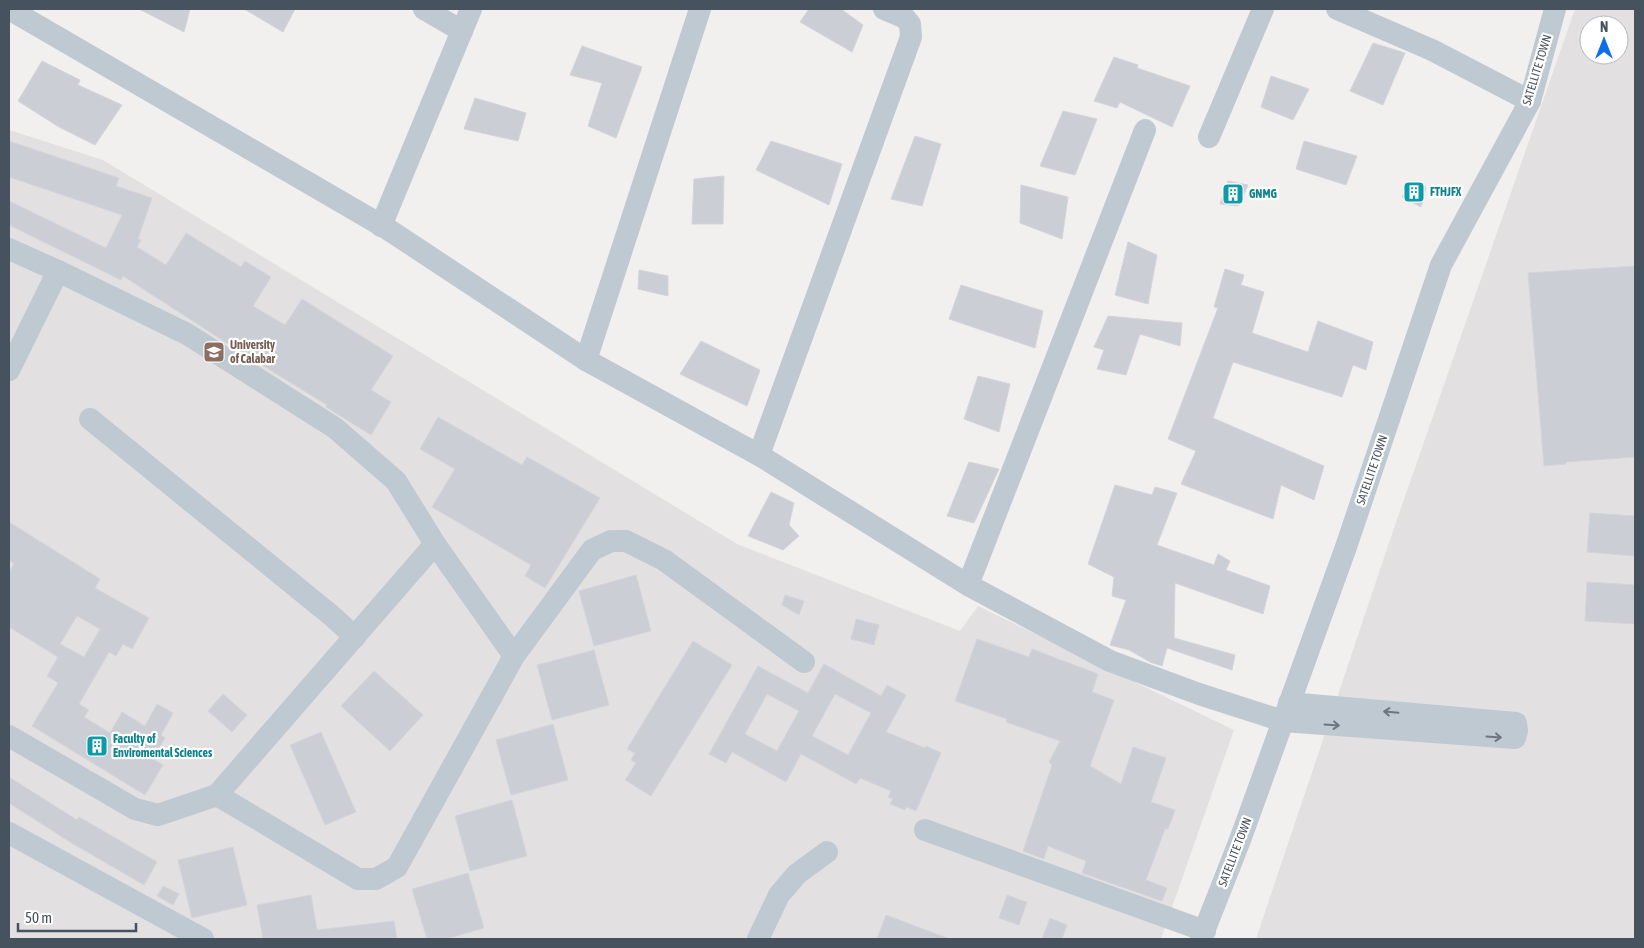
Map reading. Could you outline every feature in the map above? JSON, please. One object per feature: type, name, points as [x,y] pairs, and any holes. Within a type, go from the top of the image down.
[{"type":"street","points":[[424,9],[462,31]]},
{"type":"street","points":[[382,226],[471,9]]},
{"type":"street","points":[[586,360],[700,9]]},
{"type":"street","points":[[759,455],[911,37],[910,24],[905,18],[884,9]]},
{"type":"street","points":[[1208,137],[1263,9]]},
{"type":"street","points":[[1336,9],[1432,50],[1530,101]]},
{"type":"street","name":"SATELLITE TOWN","points":[[1203,935],[1346,547],[1441,265],[1530,101],[1555,9]]},
{"type":"street","points":[[9,10],[382,226],[586,360],[759,455],[968,585],[1110,660],[1199,694],[1286,712],[1515,738],[1517,730],[1516,723],[1286,712]]},
{"type":"street","points":[[968,585],[1145,130]]},
{"type":"street","points":[[9,249],[187,334],[335,428],[396,481],[435,544],[514,656]]},
{"type":"street","points":[[9,370],[58,271]]},
{"type":"street","points":[[90,419],[332,616],[355,637]]},
{"type":"street","points":[[217,795],[358,879],[376,879],[397,867],[514,656],[592,550],[611,541],[626,541],[664,560],[804,662]]},
{"type":"street","points":[[9,736],[135,809],[158,815],[217,795],[435,544]]},
{"type":"street","points":[[925,830],[1203,935]]},
{"type":"street","points":[[9,833],[203,939]]},
{"type":"street","points":[[758,939],[779,895],[798,874],[827,852]]},
{"type":"shaded area","points":[[1575,9],[1635,9],[1635,939],[1256,939],[1394,528]]},
{"type":"shaded area","name":"University of Calabar","points":[[9,130],[103,160],[737,544],[960,631],[978,606],[1234,730],[1161,939],[9,939]]},
{"type":"building","points":[[139,9],[190,9],[184,32]]},
{"type":"building","points":[[244,9],[295,9],[283,32]]},
{"type":"building","points":[[809,9],[841,9],[863,25],[852,52],[800,22]]},
{"type":"building","points":[[1373,43],[1405,53],[1383,105],[1350,91]]},
{"type":"building","points":[[582,46],[642,67],[616,138],[588,126],[602,83],[570,75]]},
{"type":"building","points":[[1114,57],[1138,65],[1137,68],[1190,86],[1172,127],[1120,102],[1117,108],[1094,101]]},
{"type":"building","points":[[42,61],[80,80],[78,85],[122,105],[95,145],[59,127],[18,101]]},
{"type":"building","points":[[1271,76],[1309,89],[1293,120],[1261,107]]},
{"type":"building","points":[[475,98],[526,113],[518,141],[464,129]]},
{"type":"building","points":[[1063,111],[1097,119],[1075,175],[1040,166]]},
{"type":"building","points":[[915,136],[941,144],[922,206],[891,199]]},
{"type":"building","points":[[9,141],[119,178],[116,186],[152,198],[138,239],[141,240],[137,247],[166,265],[186,233],[241,267],[245,261],[271,277],[253,306],[285,325],[302,299],[393,356],[371,390],[391,402],[371,435],[326,407],[327,405],[123,276],[121,280],[9,225],[9,201],[106,248],[122,215],[9,177]]},
{"type":"building","points":[[771,141],[842,164],[829,205],[756,170]]},
{"type":"building","points":[[1304,141],[1357,156],[1346,185],[1296,169]]},
{"type":"building","points":[[724,176],[723,224],[692,224],[694,179]]},
{"type":"building","name":"GNMG","points":[[1228,181],[1248,185],[1238,206],[1220,204]]},
{"type":"building","name":"FTHJFX","points":[[1410,183],[1426,187],[1421,207],[1402,197]]},
{"type":"building","points":[[1021,185],[1068,197],[1062,239],[1020,223]]},
{"type":"building","points":[[1128,242],[1157,255],[1148,304],[1115,295]]},
{"type":"building","points":[[1635,266],[1635,457],[1566,462],[1566,464],[1544,466],[1528,273]]},
{"type":"building","points":[[1225,269],[1244,275],[1241,285],[1264,292],[1252,333],[1308,352],[1318,321],[1373,342],[1366,370],[1353,365],[1342,397],[1233,362],[1213,418],[1324,466],[1314,500],[1281,485],[1273,519],[1181,484],[1196,451],[1168,439],[1218,308],[1214,307]]},
{"type":"building","points":[[639,270],[668,276],[668,296],[638,289]]},
{"type":"building","points":[[961,285],[1043,311],[1035,348],[949,319]]},
{"type":"building","points":[[1108,316],[1182,323],[1180,346],[1140,334],[1126,375],[1097,369],[1104,350],[1094,347]]},
{"type":"building","points":[[701,341],[760,370],[747,406],[680,374]]},
{"type":"building","points":[[978,376],[1010,384],[999,432],[964,419]]},
{"type":"building","points":[[438,417],[522,465],[527,457],[600,498],[545,588],[525,576],[531,565],[432,507],[455,469],[420,449]]},
{"type":"building","points":[[969,462],[999,469],[974,523],[947,516]]},
{"type":"building","points":[[1115,485],[1152,495],[1155,487],[1177,493],[1157,545],[1214,565],[1218,554],[1230,561],[1226,570],[1270,586],[1263,614],[1175,583],[1174,638],[1235,655],[1232,670],[1167,648],[1162,666],[1150,662],[1129,650],[1110,645],[1126,600],[1112,596],[1114,577],[1088,564]]},
{"type":"building","points":[[771,492],[794,503],[789,525],[799,536],[783,550],[748,536]]},
{"type":"building","points":[[1590,513],[1635,516],[1635,556],[1587,552]]},
{"type":"building","points":[[9,522],[100,579],[95,588],[149,618],[132,649],[123,644],[116,656],[109,652],[79,704],[89,710],[84,717],[110,733],[122,712],[145,726],[157,704],[173,713],[161,735],[165,738],[153,759],[163,765],[145,795],[32,726],[58,683],[47,676],[58,657],[9,627],[9,572],[14,564],[9,560]],"holes":[[[77,616],[100,629],[84,657],[60,644]]]},
{"type":"building","points":[[636,575],[651,631],[594,646],[579,591]]},
{"type":"building","points":[[1587,582],[1635,585],[1635,624],[1585,621]]},
{"type":"building","points":[[785,595],[804,601],[799,615],[782,605]]},
{"type":"building","points":[[856,619],[879,625],[874,645],[851,639]]},
{"type":"building","points":[[977,639],[1029,657],[1032,649],[1098,674],[1092,692],[1114,700],[1090,766],[1121,784],[1133,747],[1166,758],[1151,802],[1175,810],[1168,829],[1165,829],[1146,880],[1167,888],[1162,901],[1082,873],[1086,861],[1048,846],[1044,859],[1023,851],[1052,765],[1049,762],[1060,741],[1006,722],[1007,719],[955,701]]},
{"type":"building","points":[[693,641],[732,665],[651,796],[625,780],[636,763],[631,760],[635,753],[627,749]]},
{"type":"building","points":[[594,650],[609,705],[552,720],[537,665]]},
{"type":"building","points":[[824,664],[881,696],[887,685],[906,695],[886,732],[941,753],[916,811],[906,807],[905,810],[890,804],[893,799],[888,797],[891,791],[860,778],[856,784],[801,754],[786,782],[732,752],[726,763],[709,754],[758,666],[808,693]],"holes":[[[767,694],[799,711],[777,751],[745,734]],[[835,694],[871,713],[848,755],[812,736]]]},
{"type":"building","points":[[374,671],[423,715],[390,751],[341,706]]},
{"type":"building","points":[[223,694],[247,715],[232,732],[208,711]]},
{"type":"building","points":[[553,724],[568,780],[511,795],[496,740]]},
{"type":"building","points":[[321,732],[356,812],[325,825],[290,745]]},
{"type":"building","points":[[9,777],[77,820],[79,817],[157,862],[144,885],[70,842],[9,803]]},
{"type":"building","points":[[512,800],[527,856],[470,871],[455,816]]},
{"type":"building","points":[[233,847],[247,905],[192,918],[178,860]]},
{"type":"building","points":[[468,873],[484,928],[446,939],[427,939],[412,889]]},
{"type":"building","points":[[163,886],[179,894],[173,905],[157,896]]},
{"type":"building","points":[[311,895],[317,930],[394,921],[397,939],[263,939],[257,905]]},
{"type":"building","points":[[1007,895],[1027,902],[1019,925],[999,918]]},
{"type":"building","points":[[886,915],[947,938],[947,939],[877,939]]},
{"type":"building","points":[[1050,918],[1067,925],[1062,939],[1042,939]]},
{"type":"place","name":"FTHJFX","points":[[1414,192]]},
{"type":"place","name":"GNMG","points":[[1233,194]]},
{"type":"place","name":"University of Calabar","points":[[214,352]]},
{"type":"place","name":"Faculty of Enviromental Sciences","points":[[97,746]]}]
